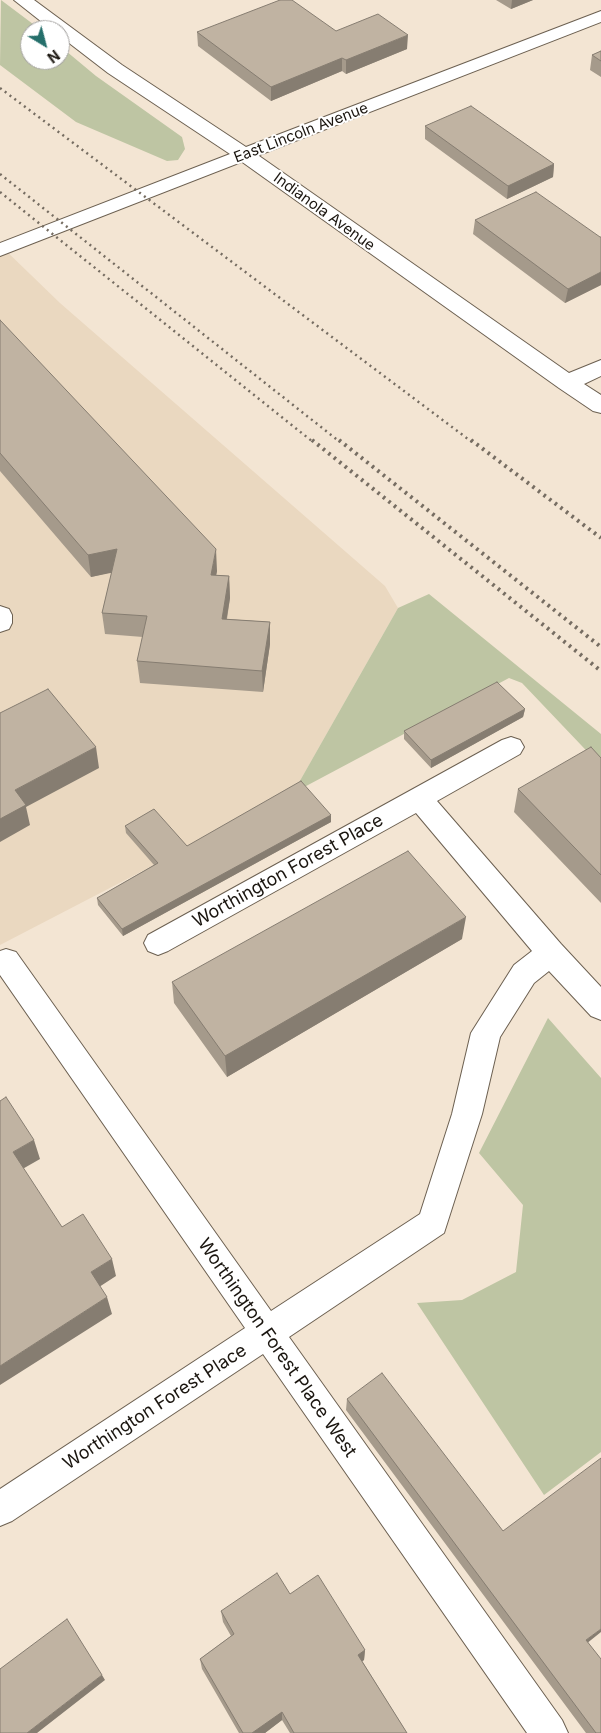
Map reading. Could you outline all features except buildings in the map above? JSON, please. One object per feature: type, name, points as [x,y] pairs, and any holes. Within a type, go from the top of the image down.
[{"type":"street","name":"Indianola Avenue","points":[[24,0],[115,69],[245,154],[601,406]]},
{"type":"street","name":"East Lincoln Avenue","points":[[0,250],[601,16]]},
{"type":"street","points":[[568,383],[601,368]]},
{"type":"street","points":[[0,615],[0,623]]},
{"type":"street","name":"Worthington Forest Place","points":[[158,943],[511,747]]},
{"type":"street","points":[[419,798],[551,953],[601,1007]]},
{"type":"street","name":"Worthington Forest Place","points":[[0,1509],[433,1223],[467,1114],[486,1033],[524,974],[551,953]]},
{"type":"street","name":"Worthington Forest Place West","points":[[6,962],[549,1733]]},
{"type":"shaded area","points":[[0,245],[60,303],[385,586],[398,608],[293,793],[0,945]]},
{"type":"green space","points":[[1,0],[28,20],[20,20],[20,70],[70,70],[70,54],[96,76],[182,137],[185,149],[178,160],[167,161],[76,122],[0,65]]},
{"type":"green space","points":[[429,594],[601,734],[601,766],[522,683],[509,678],[293,793],[398,608]]},
{"type":"green space","points":[[548,1018],[601,1078],[601,1452],[544,1495],[417,1303],[462,1300],[516,1272],[523,1205],[479,1153]]},
{"type":"railway","points":[[0,88],[472,442]]},
{"type":"railway","points":[[0,174],[340,442]]},
{"type":"railway","points":[[0,192],[313,442]]},
{"type":"railway","points":[[312,440],[601,671]]},
{"type":"railway","points":[[339,440],[601,647]]},
{"type":"railway","points":[[471,440],[601,538]]}]
